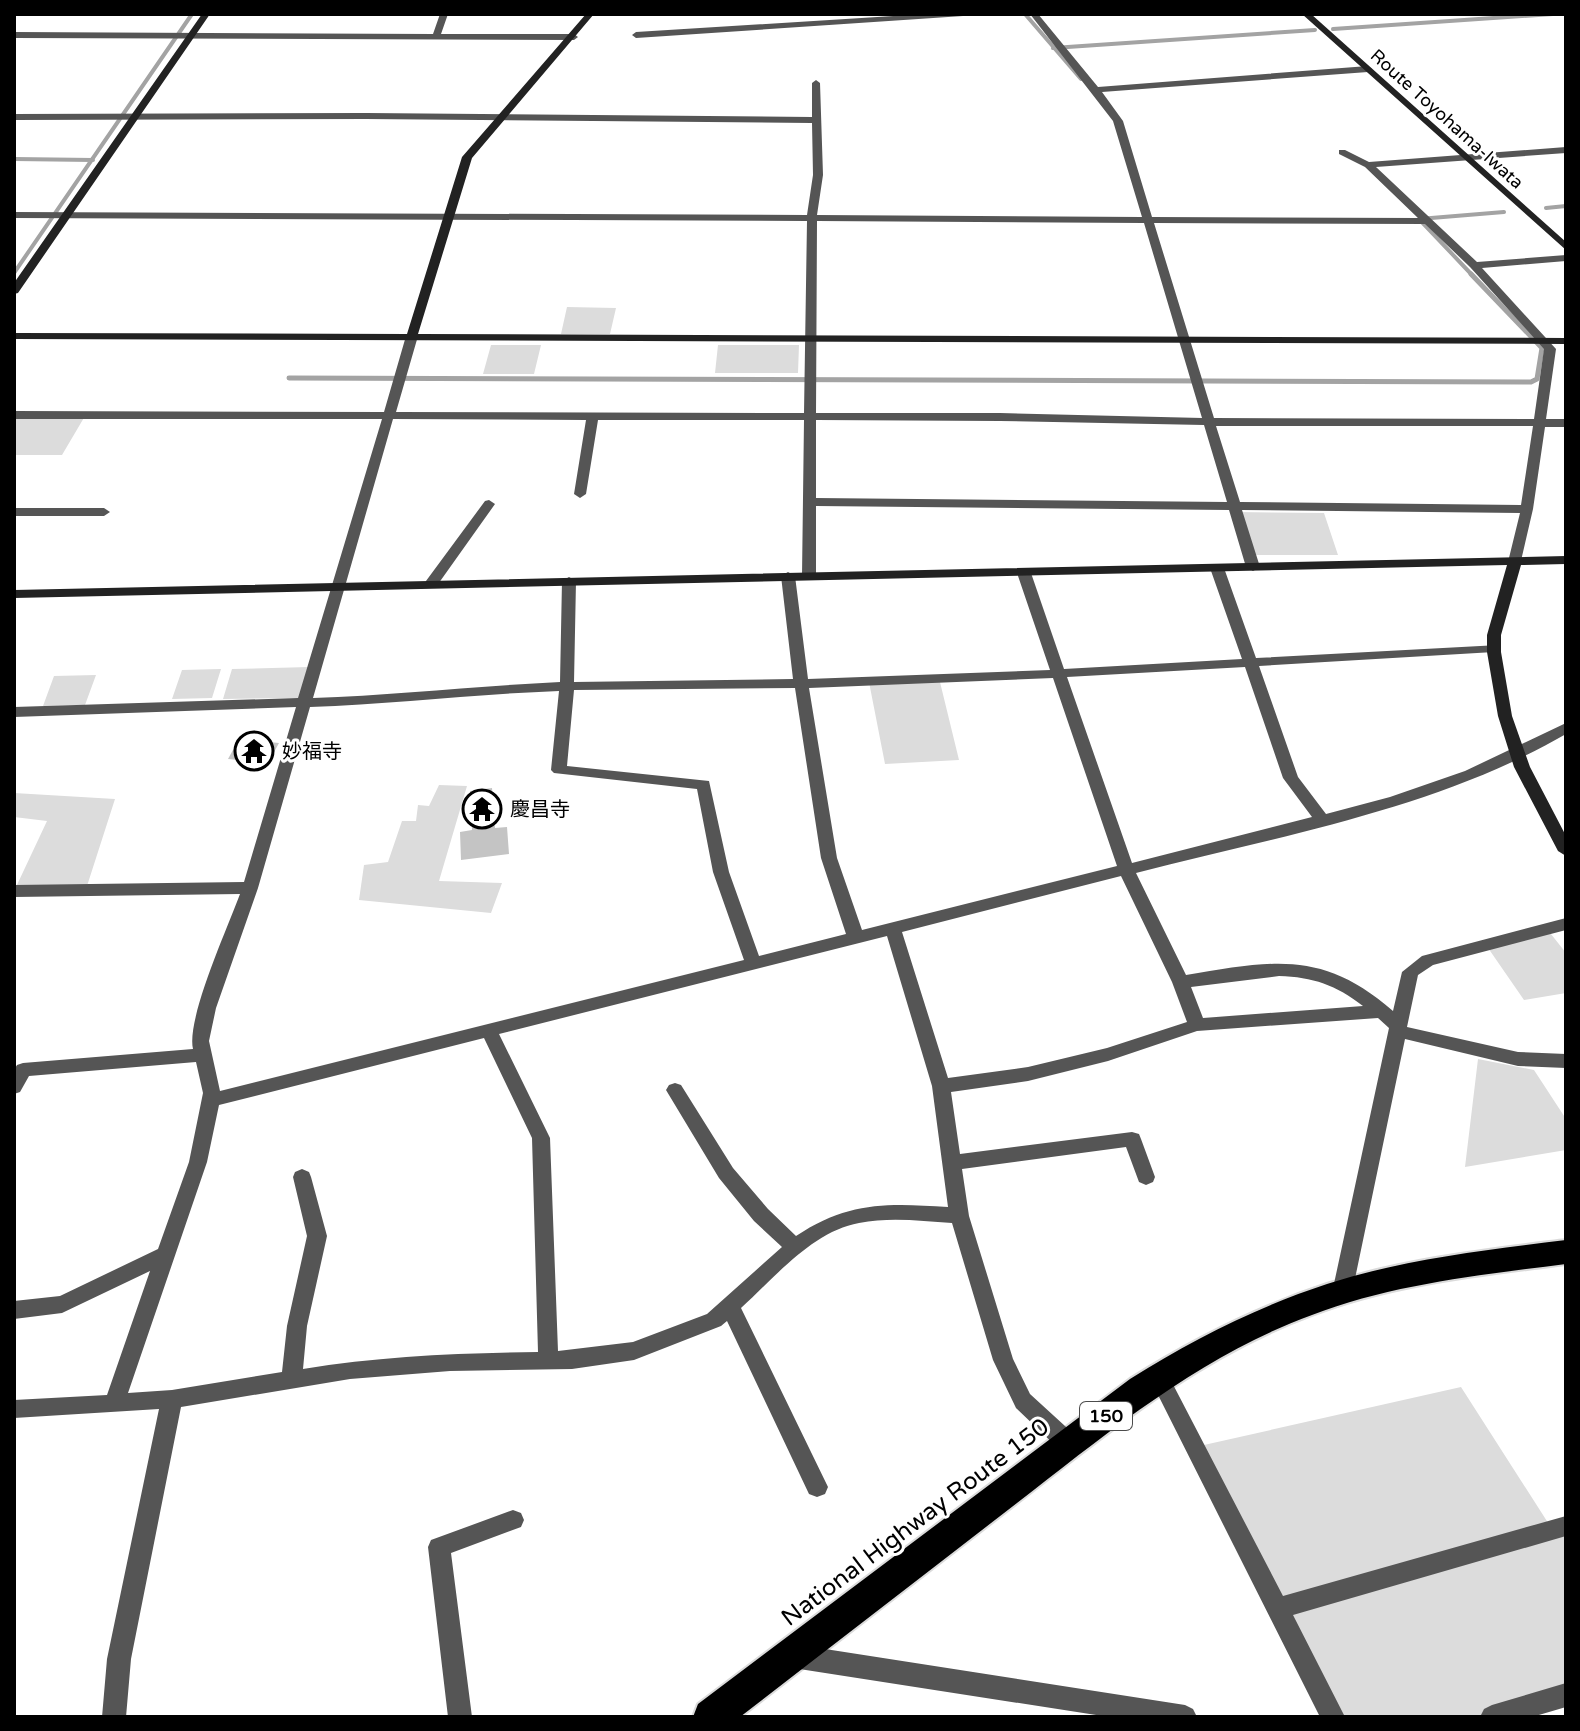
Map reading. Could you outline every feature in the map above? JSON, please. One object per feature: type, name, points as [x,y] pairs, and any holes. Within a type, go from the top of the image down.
[{"type":"highway","name":"National Highway Route 150","points":[[711,1717],[1159,1377],[1213,1346],[1271,1319],[1342,1293],[1485,1262],[1566,1252]]},
{"type":"street","points":[[14,291],[206,14]]},
{"type":"street","points":[[436,37],[444,14]]},
{"type":"street","points":[[114,1404],[198,1162],[212,1093],[200,1041],[207,1008],[250,888],[467,157],[574,37],[590,14]]},
{"type":"street","points":[[636,35],[963,14]]},
{"type":"street","points":[[1034,14],[1118,121],[1253,567]]},
{"type":"street","name":"Route Toyohama-Iwata","points":[[1306,14],[1566,247]]},
{"type":"street","points":[[14,35],[574,37]]},
{"type":"street","points":[[1096,90],[1368,69]]},
{"type":"street","points":[[809,576],[812,218],[818,175],[816,83]]},
{"type":"street","points":[[14,117],[815,120]]},
{"type":"street","points":[[1368,165],[1566,150]]},
{"type":"street","points":[[1342,152],[1368,165],[1474,265],[1546,341],[1550,349],[1527,509],[1494,635],[1494,648],[1505,716],[1518,755],[1532,789],[1566,851]]},
{"type":"street","points":[[14,215],[1426,221]]},
{"type":"street","points":[[1474,265],[1566,258]]},
{"type":"street","points":[[14,336],[1566,341]]},
{"type":"street","points":[[14,415],[1000,417],[1209,422],[1566,423]]},
{"type":"street","points":[[580,494],[592,418]]},
{"type":"street","points":[[809,502],[1527,509]]},
{"type":"street","points":[[431,584],[489,504]]},
{"type":"street","points":[[14,512],[104,512]]},
{"type":"street","points":[[14,594],[1566,560]]},
{"type":"street","points":[[1217,568],[1291,778],[1322,820]]},
{"type":"street","points":[[1024,573],[1126,869],[1181,982],[1197,1025]]},
{"type":"street","points":[[788,576],[801,683],[829,858],[856,938]]},
{"type":"street","points":[[569,581],[567,687],[559,770],[704,785],[721,872],[754,964]]},
{"type":"street","points":[[15,714],[379,700],[438,692],[567,687],[1059,674],[1494,648]]},
{"type":"street","points":[[211,1100],[1418,794],[1518,755],[1566,728]]},
{"type":"street","points":[[14,891],[250,888]]},
{"type":"street","points":[[1342,1293],[1410,972],[1428,960],[1566,924]]},
{"type":"street","points":[[893,928],[941,1086],[959,1216],[1003,1360],[1023,1401],[1069,1444]]},
{"type":"street","points":[[1181,982],[1256,971],[1307,972],[1335,979],[1382,1011],[1398,1028],[1518,1059],[1566,1061]]},
{"type":"street","points":[[941,1086],[1028,1074],[1108,1054],[1197,1025],[1382,1011]]},
{"type":"street","points":[[488,1029],[541,1138],[548,1360]]},
{"type":"street","points":[[14,1087],[23,1070],[203,1055]]},
{"type":"street","points":[[675,1090],[726,1173],[761,1215],[795,1247]]},
{"type":"street","points":[[952,1163],[1132,1139],[1146,1177]]},
{"type":"street","points":[[291,1380],[297,1326],[317,1236],[302,1177]]},
{"type":"street","points":[[14,1409],[172,1399],[350,1370],[435,1363],[572,1360],[634,1351],[714,1320],[795,1247],[826,1226],[856,1215],[897,1211],[959,1216]]},
{"type":"street","points":[[14,1310],[62,1304],[165,1255]]},
{"type":"street","points":[[730,1307],[817,1487]]},
{"type":"street","points":[[1159,1377],[1333,1717]]},
{"type":"street","points":[[114,1717],[119,1659],[172,1399]]},
{"type":"street","points":[[460,1717],[439,1547],[513,1520]]},
{"type":"street","points":[[1278,1608],[1566,1526]]},
{"type":"street","points":[[792,1656],[1185,1717]]},
{"type":"street","points":[[1492,1717],[1566,1695]]},
{"type":"shaded area","points":[[567,307],[616,308],[610,334],[561,334]]},
{"type":"shaded area","points":[[491,345],[541,345],[534,374],[483,374]]},
{"type":"shaded area","points":[[718,345],[799,345],[798,373],[715,373]]},
{"type":"shaded area","points":[[14,415],[85,416],[62,455],[14,455]]},
{"type":"shaded area","points":[[1236,512],[1324,513],[1338,555],[1249,555]]},
{"type":"shaded area","points":[[309,667],[300,698],[223,699],[232,669]]},
{"type":"shaded area","points":[[221,669],[212,698],[172,699],[182,670]]},
{"type":"shaded area","points":[[96,675],[85,705],[43,706],[54,676]]},
{"type":"shaded area","points":[[939,678],[959,760],[885,764],[869,682]]},
{"type":"shaded area","points":[[439,785],[467,786],[439,881],[502,883],[491,913],[359,900],[364,865],[388,862],[402,821],[416,821],[418,805],[429,806]]},
{"type":"shaded area","points":[[14,793],[115,799],[87,886],[16,887],[47,821],[14,817]]},
{"type":"shaded area","points":[[1547,929],[1566,953],[1566,993],[1524,1000],[1486,945]]},
{"type":"shaded area","points":[[1478,1059],[1534,1070],[1566,1119],[1566,1150],[1465,1167]]},
{"type":"shaded area","points":[[1461,1387],[1552,1529],[1566,1526],[1566,1695],[1492,1717],[1333,1717],[1195,1447]]},
{"type":"building","name":"妙福寺","points":[[239,739],[279,743],[268,763],[228,759]]},
{"type":"building","name":"慶昌寺","points":[[492,788],[495,828],[507,827],[509,854],[461,860],[460,832],[472,830],[470,791]]},
{"type":"waterway","points":[[92,160],[192,14]]},
{"type":"waterway","points":[[1025,14],[1054,48]]},
{"type":"waterway","points":[[1333,29],[1553,14]]},
{"type":"waterway","points":[[1054,48],[1315,30]]},
{"type":"waterway","points":[[1054,48],[1081,79]]},
{"type":"waterway","points":[[14,159],[92,160]]},
{"type":"waterway","points":[[14,273],[92,160]]},
{"type":"waterway","points":[[1546,208],[1566,206]]},
{"type":"waterway","points":[[1473,276],[1419,219],[1504,212]]},
{"type":"waterway","points":[[289,378],[1531,382],[1537,379],[1542,348],[1471,274]]},
{"type":"place","name":"妙福寺","points":[[254,751]]},
{"type":"place","name":"慶昌寺","points":[[482,809]]}]
